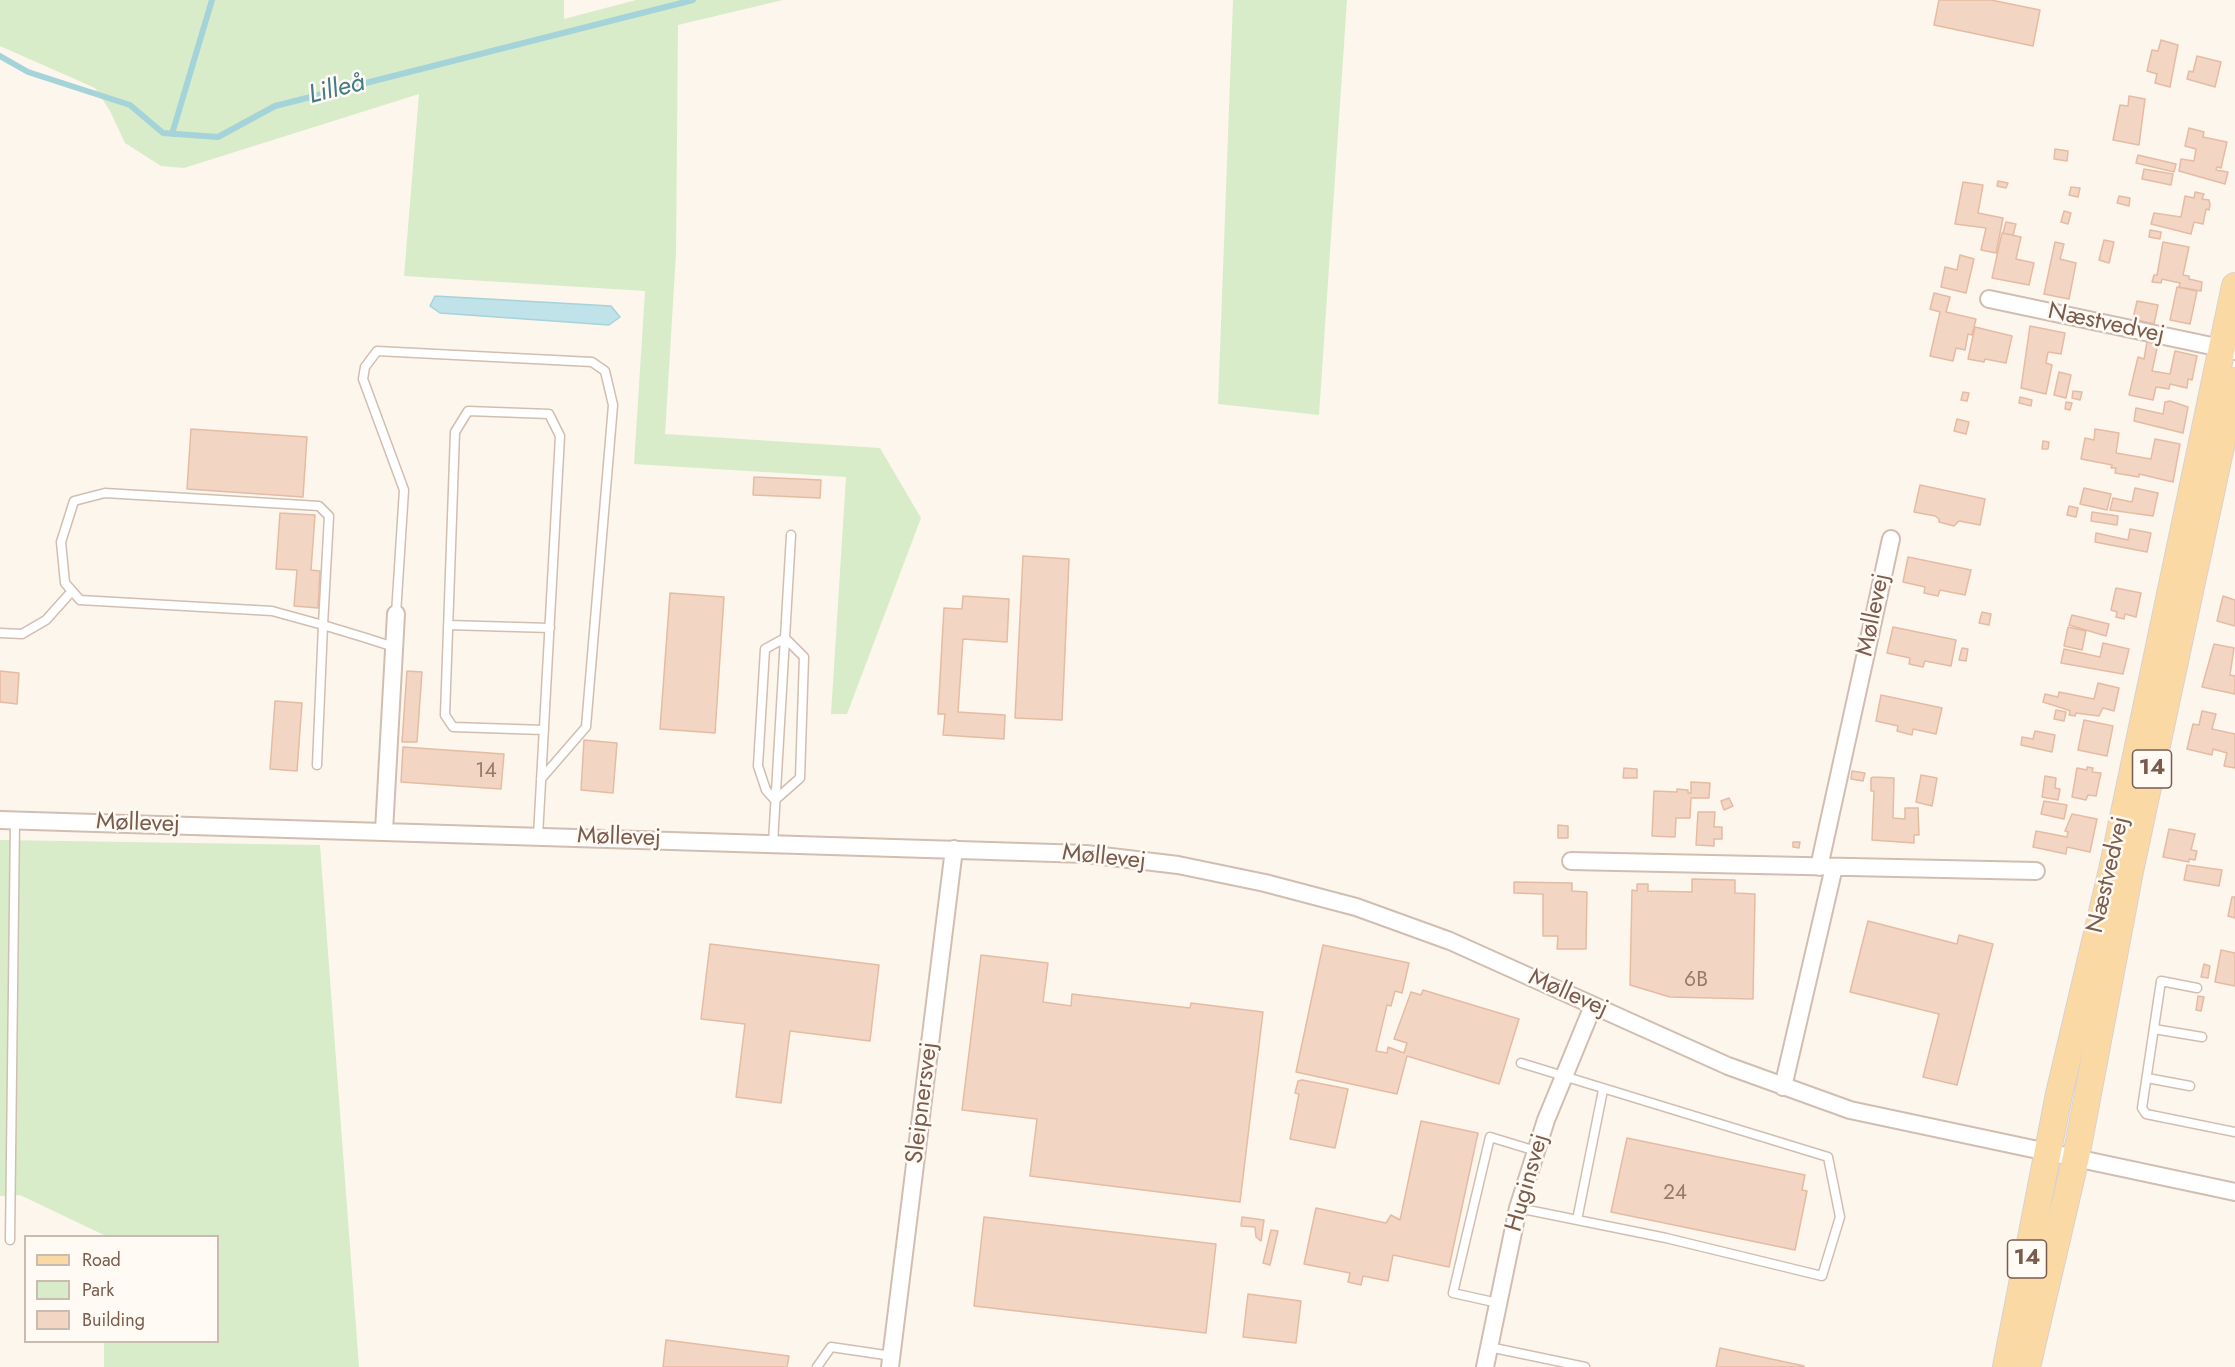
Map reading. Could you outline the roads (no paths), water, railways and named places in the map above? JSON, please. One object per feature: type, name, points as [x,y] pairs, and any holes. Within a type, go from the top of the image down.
[{"type":"main road","name":"Næstvedvej","points":[[2006,1367],[2047,1151],[2087,967],[2112,870],[2228,350],[2235,286]]},
{"type":"main road","name":"Næstvedvej","points":[[2027,1367],[2076,1157],[2130,871],[2235,381]]},
{"type":"street","name":"Næstvedvej","points":[[1989,299],[2228,350]]},
{"type":"street","name":"Møllevej","points":[[1783,1087],[1891,539]]},
{"type":"street","points":[[384,831],[396,614]]},
{"type":"street","name":"Møllevej","points":[[8,820],[1086,854],[1178,866],[1265,883],[1356,908],[1450,941],[1728,1066],[1850,1110],[2235,1192]]},
{"type":"street","name":"Sleipnersvej","points":[[891,1361],[954,849]]},
{"type":"street","points":[[1571,861],[2036,871]]},
{"type":"street","name":"Huginsvej","points":[[1485,1367],[1518,1208],[1563,1078],[1593,1006]]},
{"type":"lane","points":[[396,614],[404,490],[363,380],[365,367],[377,351],[592,362],[606,371],[613,405],[586,727],[541,779]]},
{"type":"lane","points":[[538,836],[550,628],[560,436],[549,414],[468,411],[455,432],[445,715],[453,727],[544,730]]},
{"type":"lane","points":[[317,765],[322,625],[329,516],[319,506],[105,493],[74,501],[61,542],[65,583],[80,600],[272,610],[322,625],[394,647]]},
{"type":"lane","points":[[773,843],[791,535]]},
{"type":"lane","points":[[0,633],[22,634],[46,620],[72,591]]},
{"type":"lane","points":[[448,625],[550,628]]},
{"type":"lane","points":[[775,800],[800,778],[804,657],[785,638]]},
{"type":"lane","points":[[775,800],[766,790],[758,766],[765,650],[785,638]]},
{"type":"lane","points":[[8,820],[10,1240]]},
{"type":"lane","points":[[2197,988],[2161,981],[2142,1108],[2146,1114],[2235,1132]]},
{"type":"lane","points":[[2154,1029],[2202,1037]]},
{"type":"lane","points":[[1518,1208],[1822,1276],[1840,1217],[1828,1157],[1563,1078],[1521,1063]]},
{"type":"lane","points":[[2146,1078],[2190,1086]]},
{"type":"lane","points":[[1577,1220],[1603,1090]]},
{"type":"lane","points":[[1498,1303],[1453,1293],[1490,1137],[1536,1151]]},
{"type":"lane","name":"Sleipnersvej","points":[[816,1367],[831,1347],[891,1361]]},
{"type":"lane","points":[[1489,1347],[1585,1367]]},
{"type":"water","points":[[435,296],[611,306],[620,317],[609,325],[440,313],[430,306]]},
{"type":"waterway","points":[[172,134],[212,0]]},
{"type":"waterway","name":"Lilleå","points":[[0,56],[28,72],[130,105],[163,133],[218,137],[275,106],[693,0]]}]
